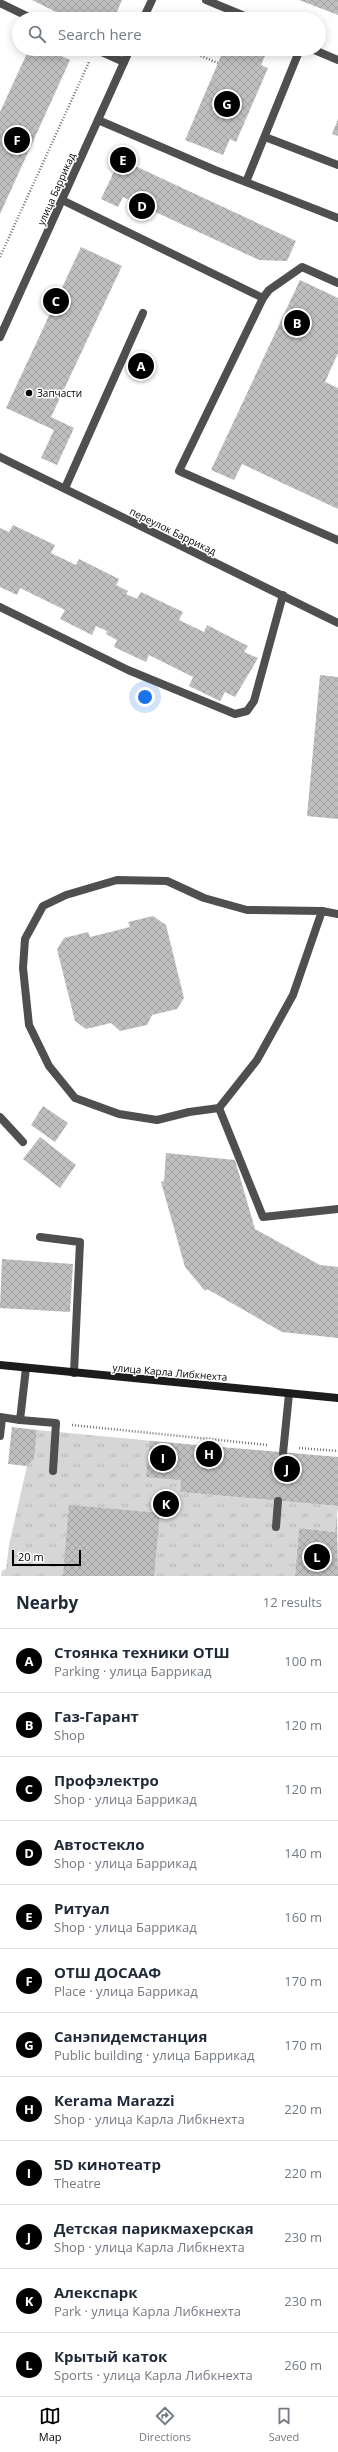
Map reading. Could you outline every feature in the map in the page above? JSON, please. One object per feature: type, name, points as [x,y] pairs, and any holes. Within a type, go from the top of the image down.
[{"type":"main road","name":"улица Карла Либкнехта","points":[[0,1365],[338,1398]]},
{"type":"street","points":[[146,12],[152,0]]},
{"type":"street","points":[[206,0],[235,12]]},
{"type":"street","points":[[0,3],[19,12]]},
{"type":"street","points":[[326,55],[338,60]]},
{"type":"street","points":[[103,56],[124,62]]},
{"type":"street","name":"улица Баррикад","points":[[0,338],[3,321],[62,200],[127,56]]},
{"type":"street","points":[[246,182],[297,56]]},
{"type":"street","points":[[98,120],[246,182],[338,218]]},
{"type":"street","points":[[265,137],[338,165]]},
{"type":"street","points":[[62,200],[263,298]]},
{"type":"street","points":[[338,283],[302,267],[269,290],[263,298],[179,471],[338,540]]},
{"type":"street","points":[[65,488],[143,313]]},
{"type":"street","name":"переулок Баррикад","points":[[0,457],[65,488],[194,554],[338,622]]},
{"type":"street","points":[[0,607],[128,670],[235,714],[247,711],[254,701],[283,595]]},
{"type":"street","points":[[322,911],[293,995],[257,1060],[219,1108],[188,1112],[157,1120],[119,1114],[75,1098],[49,1066],[29,1024],[22,968],[25,939],[43,906],[66,895],[118,880],[168,881],[204,898],[247,910],[322,911],[338,914]]},
{"type":"street","points":[[219,1108],[263,1217],[338,1209]]},
{"type":"street","points":[[0,1117],[23,1142]]},
{"type":"street","points":[[40,1237],[80,1242],[74,1373]]},
{"type":"street","points":[[20,1420],[26,1368]]},
{"type":"street","points":[[283,1450],[289,1394]]},
{"type":"street","points":[[0,1436],[1,1417],[56,1423],[53,1471]]},
{"type":"street","points":[[276,1527],[278,1501]]},
{"type":"path","points":[[0,257],[92,56]]},
{"type":"path","points":[[201,56],[218,63]]},
{"type":"path","points":[[56,1423],[283,1450],[338,1450]]},
{"type":"green space","points":[[37,1430],[185,1444],[180,1492],[338,1506],[335,1532],[299,1528],[295,1576],[1,1576],[2,1571],[6,1569],[9,1545],[27,1466],[34,1460]]},
{"type":"building","points":[[32,0],[122,0],[117,12],[56,12]]},
{"type":"building","points":[[299,0],[338,0],[338,15]]},
{"type":"building","points":[[26,56],[61,56],[70,60],[0,214],[0,112]]},
{"type":"building","points":[[221,56],[265,56],[261,65],[268,68],[236,142],[230,139],[223,155],[185,140]]},
{"type":"building","points":[[338,119],[338,136],[332,134]]},
{"type":"building","points":[[120,159],[296,241],[287,261],[259,260],[123,197],[118,207],[101,199]]},
{"type":"building","points":[[81,247],[122,266],[51,417],[74,428],[57,465],[41,458],[54,430],[6,408]]},
{"type":"building","points":[[300,280],[338,298],[338,353],[325,382],[338,388],[338,509],[242,464],[234,480],[211,470]]},
{"type":"building","points":[[13,525],[55,545],[51,553],[76,565],[79,559],[119,579],[116,585],[128,591],[126,594],[137,599],[141,592],[183,612],[179,620],[204,632],[207,625],[248,646],[244,652],[258,658],[235,697],[225,692],[220,701],[189,686],[193,677],[149,655],[146,662],[114,647],[117,640],[106,634],[107,631],[96,626],[92,635],[60,619],[65,610],[20,588],[17,595],[0,587],[0,528],[9,532]]},
{"type":"building","points":[[320,675],[338,677],[338,819],[307,816]]},
{"type":"building","points":[[153,916],[166,925],[184,998],[177,1009],[152,1015],[147,1025],[120,1031],[111,1023],[86,1029],[75,1021],[57,949],[64,938],[88,932],[90,937],[130,927],[128,922]]},
{"type":"building","points":[[43,1106],[68,1123],[55,1142],[31,1125]]},
{"type":"building","points":[[40,1137],[76,1165],[60,1188],[23,1159]]},
{"type":"building","points":[[166,1153],[235,1160],[255,1229],[320,1265],[338,1267],[338,1338],[282,1332],[207,1289],[205,1291],[185,1267],[161,1182],[164,1181]]},
{"type":"building","points":[[2,1259],[73,1264],[70,1312],[0,1308]]},
{"type":"building","points":[[12,1427],[37,1430],[34,1460],[27,1466],[8,1464]]},
{"type":"building","points":[[150,1441],[338,1457],[338,1506],[180,1492],[181,1480],[146,1477]]},
{"type":"building","points":[[69,1505],[160,1513],[154,1576],[63,1576]]},
{"type":"building","points":[[337,1514],[338,1576],[295,1576],[299,1528],[335,1532]]},
{"type":"place","name":"Санэпидемстанция","points":[[227,104]]},
{"type":"place","name":"ОТШ ДОСААФ","points":[[17,140]]},
{"type":"place","name":"Ритуал","points":[[123,160]]},
{"type":"place","name":"Автостекло","points":[[142,206]]},
{"type":"place","name":"Профэлектро","points":[[56,301]]},
{"type":"place","name":"Газ-Гарант","points":[[297,323]]},
{"type":"place","name":"Стоянка техники ОТШ","points":[[141,366]]},
{"type":"place","name":"Запчасти","points":[[29,393]]},
{"type":"place","name":"Kerama Marazzi","points":[[209,1454]]},
{"type":"place","name":"5D кинотеатр","points":[[163,1458]]},
{"type":"place","name":"Детская парикмахерская","points":[[287,1469]]},
{"type":"place","name":"Алекспарк","points":[[166,1504]]},
{"type":"place","name":"Крытый каток","points":[[317,1557]]}]
